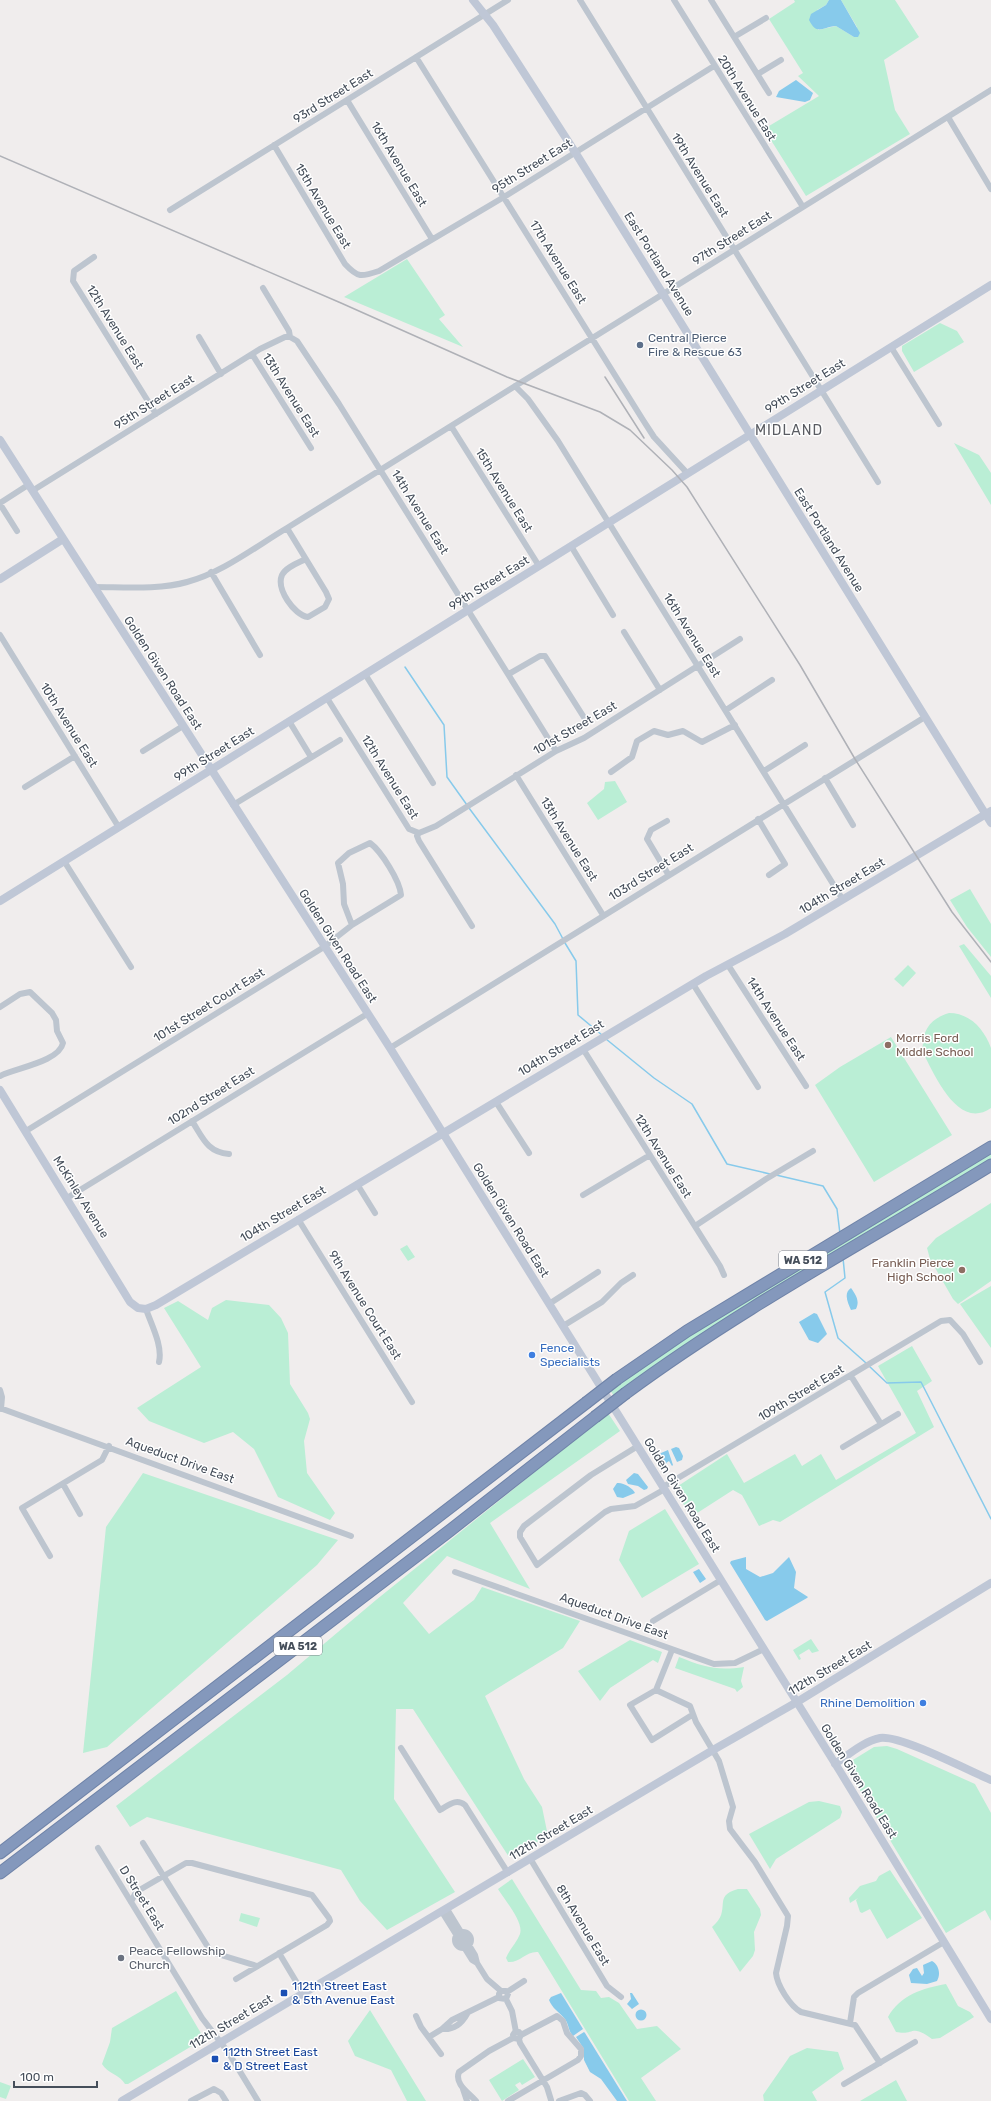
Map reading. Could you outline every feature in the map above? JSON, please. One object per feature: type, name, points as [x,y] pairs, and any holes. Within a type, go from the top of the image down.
[{"type":"highway","name":"WA 512","points":[[0,1853],[617,1379],[687,1331],[991,1147]]},
{"type":"highway","name":"WA 512","points":[[0,1873],[448,1532],[595,1416],[683,1352],[747,1311],[991,1165]]},
{"type":"street","name":"East Portland Avenue","points":[[473,0],[485,14],[575,152],[945,749],[988,812],[991,823]]},
{"type":"street","name":"93rd Street East","points":[[170,210],[508,0]]},
{"type":"street","name":"19th Avenue East","points":[[580,0],[820,391],[878,482]]},
{"type":"street","name":"20th Avenue East","points":[[674,0],[803,207]]},
{"type":"street","points":[[711,0],[769,93]]},
{"type":"street","points":[[734,37],[766,18]]},
{"type":"street","name":"17th Avenue East","points":[[416,57],[654,438],[687,473]]},
{"type":"street","points":[[758,74],[781,60]]},
{"type":"street","name":"95th Street East","points":[[358,275],[365,275],[379,271],[504,197],[714,66]]},
{"type":"street","name":"97th Street East","points":[[94,587],[169,585],[186,583],[211,572],[287,528],[991,90]]},
{"type":"street","name":"16th Avenue East","points":[[347,100],[432,239]]},
{"type":"street","points":[[948,117],[991,189]]},
{"type":"street","name":"15th Avenue East","points":[[274,145],[345,264],[358,275]]},
{"type":"street","name":"12th Avenue East","points":[[94,257],[76,269],[73,274],[73,281],[156,414]]},
{"type":"street","name":"99th Street East","points":[[0,901],[118,826],[211,770],[991,285]]},
{"type":"street","name":"14th Avenue East","points":[[263,288],[289,331],[290,337],[297,341],[556,750]]},
{"type":"street","points":[[199,337],[221,374]]},
{"type":"street","name":"95th Street East","points":[[0,504],[156,414],[271,343],[290,337]]},
{"type":"street","points":[[891,347],[939,424]]},
{"type":"street","name":"13th Avenue East","points":[[252,354],[311,448]]},
{"type":"street","name":"16th Avenue East","points":[[515,386],[528,398],[609,522],[843,900]]},
{"type":"street","name":"15th Avenue East","points":[[451,426],[539,566]]},
{"type":"street","name":"Golden Given Road East","points":[[0,440],[390,1048],[797,1702],[991,2019]]},
{"type":"street","points":[[0,504],[16,530]]},
{"type":"street","points":[[287,528],[306,559],[326,592],[329,599],[325,607],[308,617],[302,616],[296,611],[282,589],[282,576],[290,568],[306,559]]},
{"type":"street","points":[[0,579],[63,539]]},
{"type":"street","points":[[571,546],[613,615]]},
{"type":"street","points":[[211,572],[260,655]]},
{"type":"street","points":[[624,632],[660,690]]},
{"type":"street","name":"10th Avenue East","points":[[0,635],[118,826]]},
{"type":"street","name":"101st Street East","points":[[419,833],[436,826],[556,750],[584,738],[740,639]]},
{"type":"street","points":[[509,674],[540,656],[545,656],[585,719]]},
{"type":"street","points":[[365,674],[433,783]]},
{"type":"street","points":[[726,710],[772,680]]},
{"type":"street","name":"12th Avenue East","points":[[327,698],[409,829],[419,833],[419,841],[472,926]]},
{"type":"street","name":"103rd Street East","points":[[390,1048],[668,874],[925,717]]},
{"type":"street","points":[[289,721],[311,757]]},
{"type":"street","points":[[611,772],[632,757],[637,741],[654,731],[668,735],[683,731],[702,742],[735,725]]},
{"type":"street","points":[[143,751],[183,726]]},
{"type":"street","points":[[233,805],[340,740]]},
{"type":"street","points":[[764,771],[806,745]]},
{"type":"street","points":[[25,787],[75,756]]},
{"type":"street","name":"13th Avenue East","points":[[516,775],[603,915]]},
{"type":"street","points":[[825,778],[853,825]]},
{"type":"street","name":"104th Street East","points":[[146,1309],[693,984],[751,954],[843,900],[988,812]]},
{"type":"street","points":[[758,819],[786,864],[769,875]]},
{"type":"street","points":[[667,820],[651,830],[647,835],[650,845],[668,874]]},
{"type":"street","name":"101st Street Court East","points":[[26,1131],[324,946],[352,925],[401,895],[399,884],[376,848],[370,843],[349,852],[338,863],[343,884],[344,904],[352,925]]},
{"type":"street","points":[[64,861],[131,967]]},
{"type":"street","name":"14th Avenue East","points":[[728,965],[806,1086]]},
{"type":"street","points":[[693,984],[758,1087]]},
{"type":"street","points":[[0,1007],[20,994],[30,992],[52,1013],[56,1020],[57,1031],[63,1043],[62,1047],[42,1062],[17,1068],[0,1076]]},
{"type":"street","name":"102nd Street East","points":[[67,1198],[367,1014]]},
{"type":"street","name":"12th Avenue East","points":[[583,1049],[695,1226],[724,1275]]},
{"type":"street","name":"McKinley Avenue","points":[[0,1090],[130,1302],[138,1308],[146,1309]]},
{"type":"street","points":[[496,1102],[529,1153]]},
{"type":"street","points":[[192,1121],[209,1147],[216,1152],[229,1154]]},
{"type":"street","points":[[695,1226],[766,1179],[813,1151]]},
{"type":"street","points":[[583,1195],[650,1155]]},
{"type":"street","points":[[357,1184],[375,1213]]},
{"type":"street","name":"9th Avenue Court East","points":[[298,1219],[412,1402]]},
{"type":"street","points":[[549,1304],[598,1272]]},
{"type":"street","points":[[563,1326],[602,1302],[621,1283],[633,1275]]},
{"type":"street","points":[[146,1309],[158,1344],[160,1356],[159,1362]]},
{"type":"street","name":"109th Street East","points":[[638,1446],[591,1475],[524,1526],[520,1532],[520,1537],[537,1565],[605,1512],[611,1509],[636,1506],[941,1321],[950,1320],[963,1334],[980,1362]]},
{"type":"street","points":[[851,1376],[881,1424]]},
{"type":"street","points":[[0,1390],[2,1397],[1,1408]]},
{"type":"street","name":"Aqueduct Drive East","points":[[1,1408],[351,1536]]},
{"type":"street","points":[[843,1447],[898,1414]]},
{"type":"street","points":[[50,1556],[22,1508],[102,1460],[108,1446]]},
{"type":"street","points":[[63,1484],[80,1514]]},
{"type":"street","name":"Aqueduct Drive East","points":[[455,1572],[671,1653],[709,1663],[724,1665],[744,1660],[764,1649]]},
{"type":"street","points":[[653,1621],[721,1580]]},
{"type":"street","name":"112th Street East","points":[[122,2101],[531,1860],[713,1750],[797,1702],[991,1583]]},
{"type":"street","points":[[671,1653],[656,1690],[630,1705],[652,1740],[692,1715]]},
{"type":"street","points":[[656,1690],[690,1706],[692,1715],[719,1761],[732,1807],[729,1821],[730,1829],[755,1862],[788,1916],[776,1973],[777,1980],[794,2008],[801,2012],[850,2023],[858,2027],[880,2063]]},
{"type":"street","points":[[835,1764],[874,1740],[889,1738],[991,1780]]},
{"type":"street","points":[[401,1748],[440,1810],[454,1802],[461,1802],[465,1805],[508,1873]]},
{"type":"street","points":[[143,1843],[211,1952],[257,1966]]},
{"type":"street","name":"D Street East","points":[[98,1848],[202,2018],[258,2101]]},
{"type":"street","name":"8th Avenue East","points":[[531,1860],[607,1986],[621,1997]]},
{"type":"street","points":[[131,1902],[136,1892],[184,1863],[192,1862],[312,1895],[329,1918],[330,1921],[327,1925],[236,1979]]},
{"type":"street","points":[[445,1910],[459,1933],[469,1936],[467,1946],[472,1960],[477,1963],[487,1979],[502,1993],[503,2000],[506,1999],[512,2011],[517,2036],[542,2080],[551,2101]]},
{"type":"street","points":[[459,1933],[456,1944],[460,1947],[467,1946]]},
{"type":"street","points":[[850,2023],[854,1997],[858,1993],[944,1942]]},
{"type":"street","points":[[279,1953],[304,1993]]},
{"type":"street","points":[[429,2037],[442,2029],[452,2020],[467,2014],[524,1981]]},
{"type":"street","points":[[467,2101],[463,2089],[457,2079],[459,2072],[489,2051],[555,2015],[561,2019],[567,2033],[581,2049],[581,2056],[578,2060],[508,2101]]},
{"type":"street","points":[[416,2016],[421,2027],[441,2054]]},
{"type":"street","points":[[844,2084],[915,2042]]},
{"type":"street","points":[[463,2089],[476,2101]]},
{"type":"street","points":[[191,2101],[210,2090],[215,2090],[221,2093],[226,2101]]},
{"type":"street","points":[[559,2101],[578,2093],[585,2094],[590,2101]]},
{"type":"green space","points":[[794,0],[829,0],[826,5],[817,10],[818,30],[836,26],[854,37],[857,27],[841,0],[895,0],[919,37],[884,60],[895,110],[910,134],[806,196],[764,129],[819,96],[798,76],[803,73],[769,19],[795,2]]},
{"type":"green space","points":[[407,259],[445,315],[439,319],[463,347],[344,297]]},
{"type":"green space","points":[[940,323],[957,331],[964,342],[914,372],[902,351],[902,346]]},
{"type":"green space","points":[[954,443],[979,455],[991,473],[991,505]]},
{"type":"green space","points":[[615,781],[627,802],[598,820],[587,803],[604,789],[605,782]]},
{"type":"green space","points":[[970,889],[991,924],[991,957],[967,927],[950,900]]},
{"type":"green space","points":[[964,944],[991,976],[991,998],[959,946]]},
{"type":"green space","points":[[908,965],[916,973],[903,987],[894,979]]},
{"type":"green space","points":[[949,1013],[963,1016],[975,1023],[988,1041],[991,1048],[991,1108],[979,1113],[968,1112],[958,1107],[941,1086],[923,1053],[923,1039],[928,1027],[936,1019]]},
{"type":"green space","points":[[891,1037],[952,1135],[874,1182],[815,1085],[840,1067]]},
{"type":"green space","points":[[991,1153],[991,1160],[614,1396],[610,1390],[686,1337]]},
{"type":"green space","name":"Franklin Pierce High School","points":[[991,1203],[991,1281],[958,1304],[953,1299],[930,1259],[927,1248],[936,1238]]},
{"type":"green space","points":[[407,1245],[415,1257],[408,1261],[400,1249]]},
{"type":"green space","points":[[991,1286],[991,1348],[960,1304]]},
{"type":"green space","points":[[226,1300],[269,1305],[281,1318],[288,1333],[290,1384],[308,1413],[310,1419],[304,1441],[307,1473],[335,1513],[330,1520],[278,1497],[254,1449],[233,1432],[204,1443],[149,1421],[137,1408],[201,1367],[164,1308],[178,1301],[208,1320],[212,1308]]},
{"type":"green space","points":[[912,1346],[932,1381],[917,1391],[934,1427],[780,1522],[773,1520],[759,1526],[742,1495],[733,1490],[691,1517],[677,1493],[678,1486],[727,1454],[744,1483],[795,1454],[802,1466],[821,1454],[836,1480],[916,1433],[878,1366]]},
{"type":"green space","points":[[608,1413],[620,1431],[490,1523],[530,1589],[447,1556],[403,1603],[429,1634],[474,1600],[482,1587],[580,1621],[563,1648],[485,1696],[524,1779],[542,1807],[548,1836],[509,1857],[413,1709],[396,1709],[394,1799],[455,1892],[387,1930],[360,1901],[341,1870],[147,1817],[130,1827],[116,1806],[287,1675],[376,1600]]},
{"type":"green space","points":[[143,1473],[338,1540],[317,1565],[107,1747],[83,1753],[106,1527]]},
{"type":"green space","points":[[665,1509],[699,1564],[642,1598],[619,1560],[629,1531]]},
{"type":"green space","points":[[811,1639],[819,1651],[812,1653],[809,1649],[799,1655],[801,1659],[799,1660],[793,1650]]},
{"type":"green space","points":[[630,1640],[662,1652],[658,1663],[653,1660],[610,1688],[600,1701],[578,1671]]},
{"type":"green space","points":[[679,1657],[711,1667],[726,1669],[744,1667],[741,1681],[743,1687],[737,1692],[735,1689],[675,1668]]},
{"type":"green space","points":[[887,1746],[897,1749],[975,1784],[991,1813],[991,1921],[985,1910],[946,1933],[846,1767],[848,1763],[874,1747]]},
{"type":"green space","points":[[819,1801],[840,1806],[842,1812],[840,1818],[776,1859],[770,1869],[749,1834],[809,1802]]},
{"type":"green space","points":[[890,1870],[922,1918],[887,1939],[870,1909],[862,1913],[860,1912],[856,1900],[858,1898],[850,1903],[849,1898],[860,1886],[876,1881],[879,1876]]},
{"type":"green space","points":[[512,1879],[581,1990],[596,1991],[601,1998],[609,1997],[619,2003],[637,2029],[657,2026],[681,2049],[641,2078],[656,2101],[629,2101],[538,1952],[530,1953],[516,1961],[508,1962],[506,1958],[519,1937],[520,1929],[519,1923],[509,1904],[498,1889]]},
{"type":"green space","points":[[738,1889],[747,1889],[760,1909],[761,1915],[754,1932],[755,1950],[753,1956],[740,1972],[712,1927],[721,1915],[723,1900],[730,1892]]},
{"type":"green space","points":[[241,1913],[260,1918],[257,1927],[239,1921]]},
{"type":"green space","points":[[946,1984],[958,2006],[970,2012],[974,2017],[940,2038],[932,2039],[925,2034],[916,2031],[907,2033],[896,2032],[888,2017],[899,2003],[921,1990]]},
{"type":"green space","points":[[176,1991],[202,2035],[202,2040],[128,2084],[125,2084],[120,2078],[107,2070],[102,2064],[110,2042],[112,2028]]},
{"type":"green space","points":[[370,2010],[426,2101],[407,2101],[391,2070],[355,2056],[348,2041]]},
{"type":"green space","points":[[807,2048],[838,2052],[844,2069],[812,2092],[817,2101],[764,2101],[763,2095],[790,2056]]},
{"type":"green space","points":[[523,2059],[535,2077],[522,2085],[520,2082],[515,2085],[519,2090],[502,2101],[489,2080]]},
{"type":"green space","points":[[896,2080],[907,2101],[860,2101]]},
{"type":"green space","points":[[0,2082],[11,2086],[6,2099],[0,2097]]},
{"type":"water","points":[[829,0],[841,0],[860,33],[858,37],[854,37],[836,26],[817,29],[812,25],[809,20],[811,14],[826,5]]},
{"type":"water","points":[[796,80],[813,93],[810,100],[805,102],[776,97],[779,91]]},
{"type":"water","points":[[851,1288],[858,1303],[856,1309],[851,1310],[847,1293]]},
{"type":"water","points":[[814,1313],[817,1314],[827,1334],[818,1343],[809,1340],[799,1322]]},
{"type":"water","points":[[676,1447],[679,1448],[683,1456],[682,1460],[677,1462],[671,1449]]},
{"type":"water","points":[[668,1450],[673,1465],[672,1466],[669,1461],[666,1463],[667,1468],[662,1466],[657,1457],[661,1453]]},
{"type":"water","points":[[634,1473],[638,1474],[648,1487],[647,1489],[644,1490],[638,1486],[628,1484],[626,1480]]},
{"type":"water","points":[[617,1483],[622,1483],[628,1486],[635,1493],[623,1498],[617,1497],[613,1489]]},
{"type":"water","points":[[746,1557],[746,1569],[760,1577],[773,1573],[789,1557],[796,1572],[794,1588],[808,1597],[767,1621],[765,1620],[730,1563],[731,1561]]},
{"type":"water","points":[[699,1569],[706,1579],[700,1583],[693,1572]]},
{"type":"water","points":[[932,1961],[939,1970],[937,1981],[927,1984],[911,1983],[909,1975],[913,1969],[917,1968],[922,1976],[924,1973],[923,1965]]},
{"type":"water","points":[[561,1993],[583,2029],[573,2036],[566,2020],[554,2008],[549,2000],[551,1997]]},
{"type":"water","points":[[630,1993],[632,1993],[639,2004],[632,2009],[627,2004],[631,1999]]},
{"type":"water","points":[[641,2009],[645,2011],[647,2015],[645,2019],[641,2021],[637,2019],[635,2015],[637,2011]]},
{"type":"water","points":[[584,2032],[627,2101],[617,2101],[601,2079],[590,2072],[584,2060],[584,2049],[576,2037]]},
{"type":"waterway","points":[[405,667],[444,725],[447,777],[467,805]]},
{"type":"waterway","points":[[469,808],[555,924],[563,939]]},
{"type":"waterway","points":[[565,943],[576,961],[578,1015],[602,1035]]},
{"type":"waterway","points":[[606,1039],[654,1078],[692,1104],[727,1164],[770,1174]]},
{"type":"waterway","points":[[776,1175],[823,1186],[837,1209],[840,1234]]},
{"type":"waterway","points":[[843,1258],[845,1278],[825,1292],[838,1338],[866,1363]]},
{"type":"waterway","points":[[869,1366],[887,1383],[921,1382],[991,1519]]},
{"type":"railway","points":[[0,156],[341,303],[507,377],[600,412],[630,430],[672,470],[687,487],[800,665],[855,759],[952,912],[991,962]]},
{"type":"railway","points":[[605,377],[644,438]]},
{"type":"place","name":"Central Pierce Fire & Rescue 63","points":[[640,345]]},
{"type":"place","name":"Morris Ford Middle School","points":[[888,1045]]},
{"type":"place","name":"Franklin Pierce High School","points":[[962,1270]]},
{"type":"place","name":"Fence Specialists","points":[[532,1355]]},
{"type":"place","name":"Rhine Demolition","points":[[923,1703]]},
{"type":"place","name":"Peace Fellowship Church","points":[[121,1958]]},
{"type":"place","name":"112th Street East & 5th Avenue East","points":[[284,1993]]},
{"type":"place","name":"112th Street East & D Street East","points":[[215,2059]]},
{"type":"district","name":"MIDLAND","points":[[789,430]]}]
